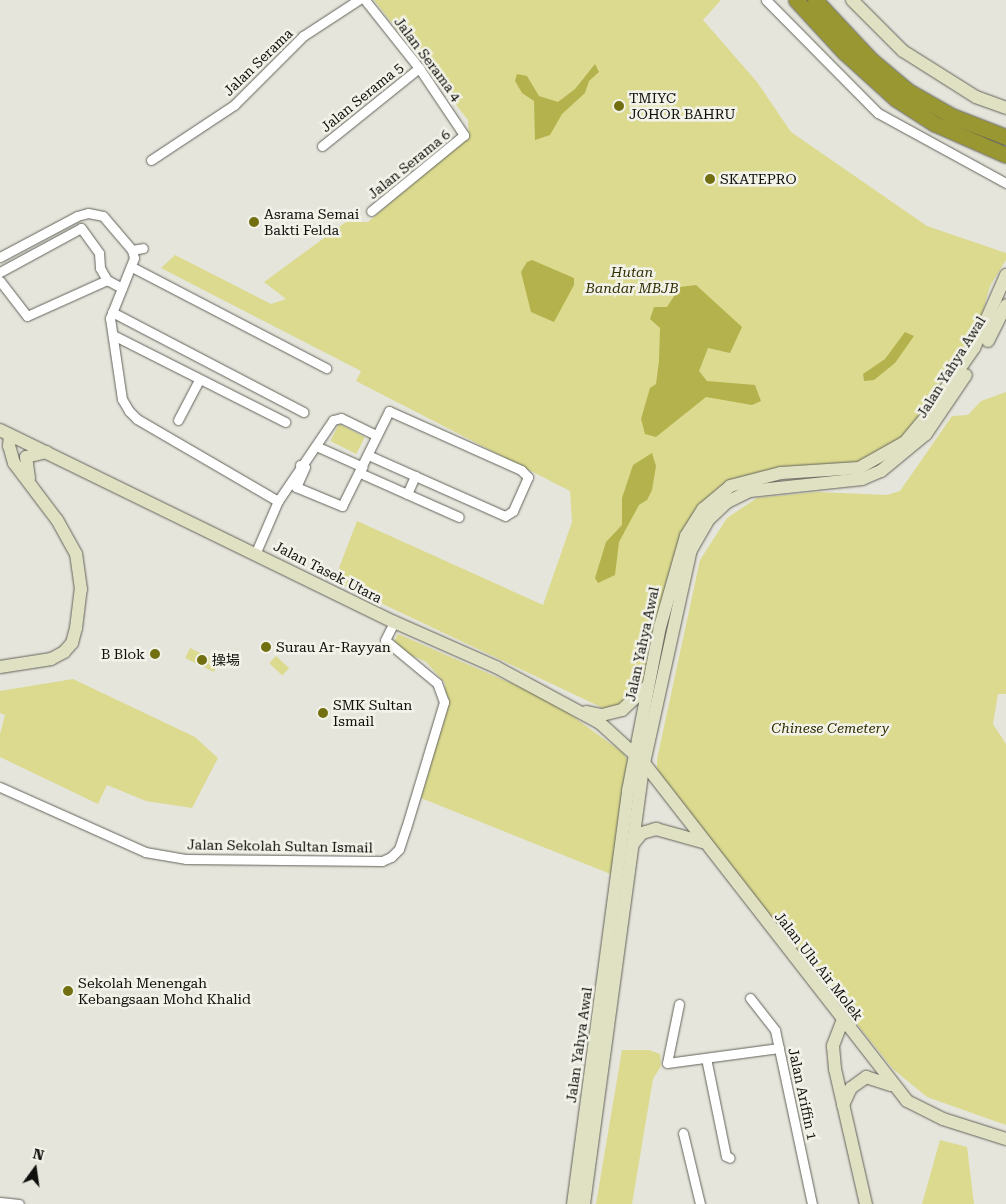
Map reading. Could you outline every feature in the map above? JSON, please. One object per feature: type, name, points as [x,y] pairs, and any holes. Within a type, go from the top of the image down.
[{"type":"highway","points":[[796,0],[844,52],[896,99],[926,119],[1002,154]]},
{"type":"highway","points":[[815,0],[870,59],[908,91],[952,116],[1006,138]]},
{"type":"main road","points":[[852,0],[903,51],[976,97],[1006,108]]},
{"type":"main road","name":"Jalan Yahya Awal","points":[[573,1204],[635,753],[674,570],[686,536],[703,509],[730,486],[747,479],[781,473],[859,468],[905,442],[926,417],[974,348],[1006,275]]},
{"type":"main road","name":"Jalan Yahya Awal","points":[[584,1204],[644,763],[684,574],[691,550],[709,519],[727,502],[750,490],[862,479],[903,456],[932,426],[984,348],[1006,305]]},
{"type":"main road","points":[[0,667],[58,656],[72,643],[78,620],[81,589],[76,554],[57,520],[22,472],[10,452],[5,432]]},
{"type":"main road","name":"Jalan Tasek Utara","points":[[5,432],[256,552],[394,622],[496,667],[581,711],[635,753],[644,763]]},
{"type":"main road","points":[[0,444],[14,468],[22,472]]},
{"type":"main road","points":[[31,484],[25,459],[30,454],[46,452]]},
{"type":"main road","points":[[581,711],[602,715],[622,710],[648,686]]},
{"type":"main road","name":"Jalan Ulu Air Molek","points":[[644,763],[703,842],[893,1086],[917,1109],[1006,1139]]},
{"type":"main road","points":[[632,846],[642,833],[656,829],[703,842]]},
{"type":"main road","points":[[842,1022],[836,1031],[833,1050],[842,1105],[866,1204]]},
{"type":"main road","points":[[842,1105],[851,1088],[866,1077],[893,1086]]},
{"type":"street","name":"Jalan Serama","points":[[152,160],[234,105],[303,36],[358,0]]},
{"type":"street","name":"Jalan Serama 4","points":[[366,0],[419,68],[462,128],[464,137]]},
{"type":"street","points":[[766,0],[878,113],[1006,183]]},
{"type":"street","name":"Jalan Serama 5","points":[[322,146],[419,68]]},
{"type":"street","name":"Jalan Serama 6","points":[[371,212],[464,137]]},
{"type":"street","points":[[0,257],[85,213],[103,216],[132,250],[132,267],[120,287],[112,312],[113,335],[122,399],[129,411],[137,419],[278,501]]},
{"type":"street","points":[[0,272],[81,228],[99,253],[100,268],[107,280],[120,287]]},
{"type":"street","points":[[132,250],[143,248]]},
{"type":"street","points":[[132,267],[326,368]]},
{"type":"street","points":[[1,286],[27,316],[107,280]]},
{"type":"street","points":[[112,312],[302,412]]},
{"type":"street","points":[[113,335],[285,422]]},
{"type":"street","points":[[178,420],[199,380]]},
{"type":"street","points":[[300,465],[305,467],[296,487],[342,506],[389,411],[528,475],[513,511],[507,516],[368,455]]},
{"type":"street","points":[[256,552],[278,501],[300,465],[316,446],[333,420],[338,418],[376,435]]},
{"type":"street","points":[[316,446],[407,494],[459,516]]},
{"type":"street","points":[[407,494],[415,476]]},
{"type":"street","name":"Jalan Sekolah Sultan Ismail","points":[[0,787],[145,852],[186,859],[382,861],[391,857],[399,849],[444,702],[437,683],[385,640],[394,622]]},
{"type":"street","name":"Jalan Ariffin 1","points":[[750,998],[775,1030],[812,1204]]},
{"type":"street","points":[[679,1004],[666,1063],[779,1048]]},
{"type":"street","points":[[706,1058],[726,1156],[730,1158]]},
{"type":"street","points":[[683,1133],[700,1204]]},
{"type":"street","points":[[0,1202],[19,1204]]},
{"type":"green space","name":"Hutan Bandar MBJB","points":[[374,0],[721,0],[703,20],[757,82],[791,132],[927,226],[1006,253],[1006,260],[990,286],[980,321],[904,439],[870,461],[776,470],[706,499],[689,519],[666,583],[644,680],[632,701],[605,709],[334,581],[357,521],[543,605],[572,522],[570,491],[356,381],[361,371],[161,268],[175,255],[271,304],[286,299],[264,282],[346,222],[368,222],[469,136],[468,120]]},
{"type":"green space","name":"Chinese Cemetery","points":[[1006,392],[1006,694],[998,694],[993,724],[1006,744],[1006,1125],[927,1097],[893,1069],[717,849],[657,769],[657,759],[700,560],[727,518],[757,498],[817,492],[887,495],[900,491],[952,416],[968,415],[981,401]]},
{"type":"green space","points":[[339,424],[365,437],[356,454],[330,441]]},
{"type":"green space","points":[[398,634],[552,701],[623,753],[630,764],[613,875],[421,798],[445,715],[445,683],[426,662],[392,646]]},
{"type":"green space","name":"操場","points":[[190,648],[219,662],[214,672],[185,658]]},
{"type":"green space","points":[[276,656],[289,668],[282,676],[269,663]]},
{"type":"green space","points":[[73,679],[195,737],[218,758],[192,808],[146,801],[107,785],[98,804],[0,757],[0,734],[5,715],[0,713],[0,691]]},
{"type":"green space","points":[[622,1050],[649,1050],[660,1054],[661,1066],[653,1079],[632,1204],[596,1204]]},
{"type":"green space","points":[[940,1140],[967,1147],[974,1204],[922,1204]]},
{"type":"shaded area","points":[[595,64],[599,72],[589,81],[585,93],[562,114],[550,135],[535,140],[534,101],[522,93],[515,81],[517,74],[527,76],[539,96],[558,102],[575,89]]},
{"type":"shaded area","points":[[532,260],[574,278],[574,285],[554,322],[531,312],[521,272],[527,262]]},
{"type":"shaded area","points":[[696,285],[742,327],[730,353],[708,348],[699,371],[707,381],[755,385],[761,401],[752,405],[706,397],[656,437],[645,434],[641,419],[650,388],[656,384],[659,361],[660,328],[650,319],[654,307],[667,307],[680,287]]},
{"type":"shaded area","points":[[905,332],[914,336],[895,363],[874,380],[864,381],[863,374],[885,359]]},
{"type":"shaded area","points":[[652,453],[656,466],[652,490],[647,500],[639,505],[619,542],[615,575],[598,583],[595,578],[606,542],[622,525],[622,498],[633,465]]},
{"type":"place","name":"TMIYC JOHOR BAHRU","points":[[619,106]]},
{"type":"place","name":"SKATEPRO","points":[[710,179]]},
{"type":"place","name":"Asrama Semai Bakti Felda","points":[[254,222]]},
{"type":"place","name":"Surau Ar-Rayyan","points":[[266,647]]},
{"type":"place","name":"B Blok","points":[[155,654]]},
{"type":"place","name":"操場","points":[[202,660]]},
{"type":"place","name":"SMK Sultan Ismail","points":[[323,713]]},
{"type":"place","name":"Sekolah Menengah Kebangsaan Mohd Khalid","points":[[68,991]]}]
